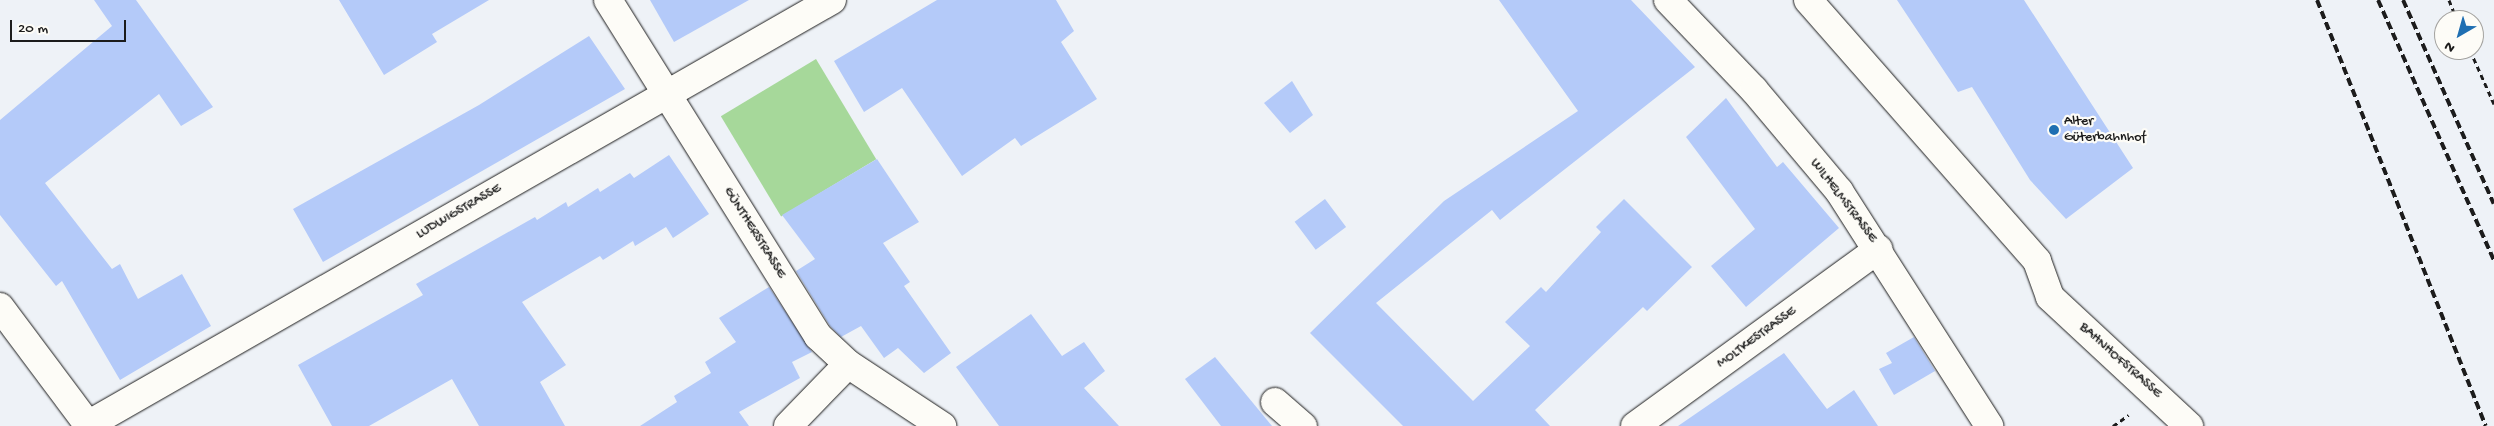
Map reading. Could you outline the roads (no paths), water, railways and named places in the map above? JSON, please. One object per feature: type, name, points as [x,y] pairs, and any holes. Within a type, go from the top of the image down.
[{"type":"street","name":"GÜNTHERSTRASSE","points":[[608,0],[818,336],[848,364],[942,426]]},
{"type":"street","name":"LUDWIGSTRASSE","points":[[87,426],[665,93],[832,0]]},
{"type":"street","name":"WILHELMSTRASSE","points":[[1668,0],[1754,90],[1839,191],[1879,249],[1989,426]]},
{"type":"street","name":"BAHNHOFSTRASSE","points":[[1808,0],[2037,261],[2050,297],[2190,426]]},
{"type":"street","name":"MOLTKESTRASSE","points":[[1635,426],[1879,249]]},
{"type":"street","points":[[0,307],[87,426]]},
{"type":"street","points":[[788,426],[848,364]]},
{"type":"street","points":[[1275,402],[1303,426]]},
{"type":"railway","points":[[2317,0],[2486,426]]},
{"type":"railway","points":[[2378,0],[2494,261]]},
{"type":"railway","points":[[2403,0],[2494,204]]},
{"type":"place","name":"Alter Güterbahnhof","points":[[2054,130]]}]
